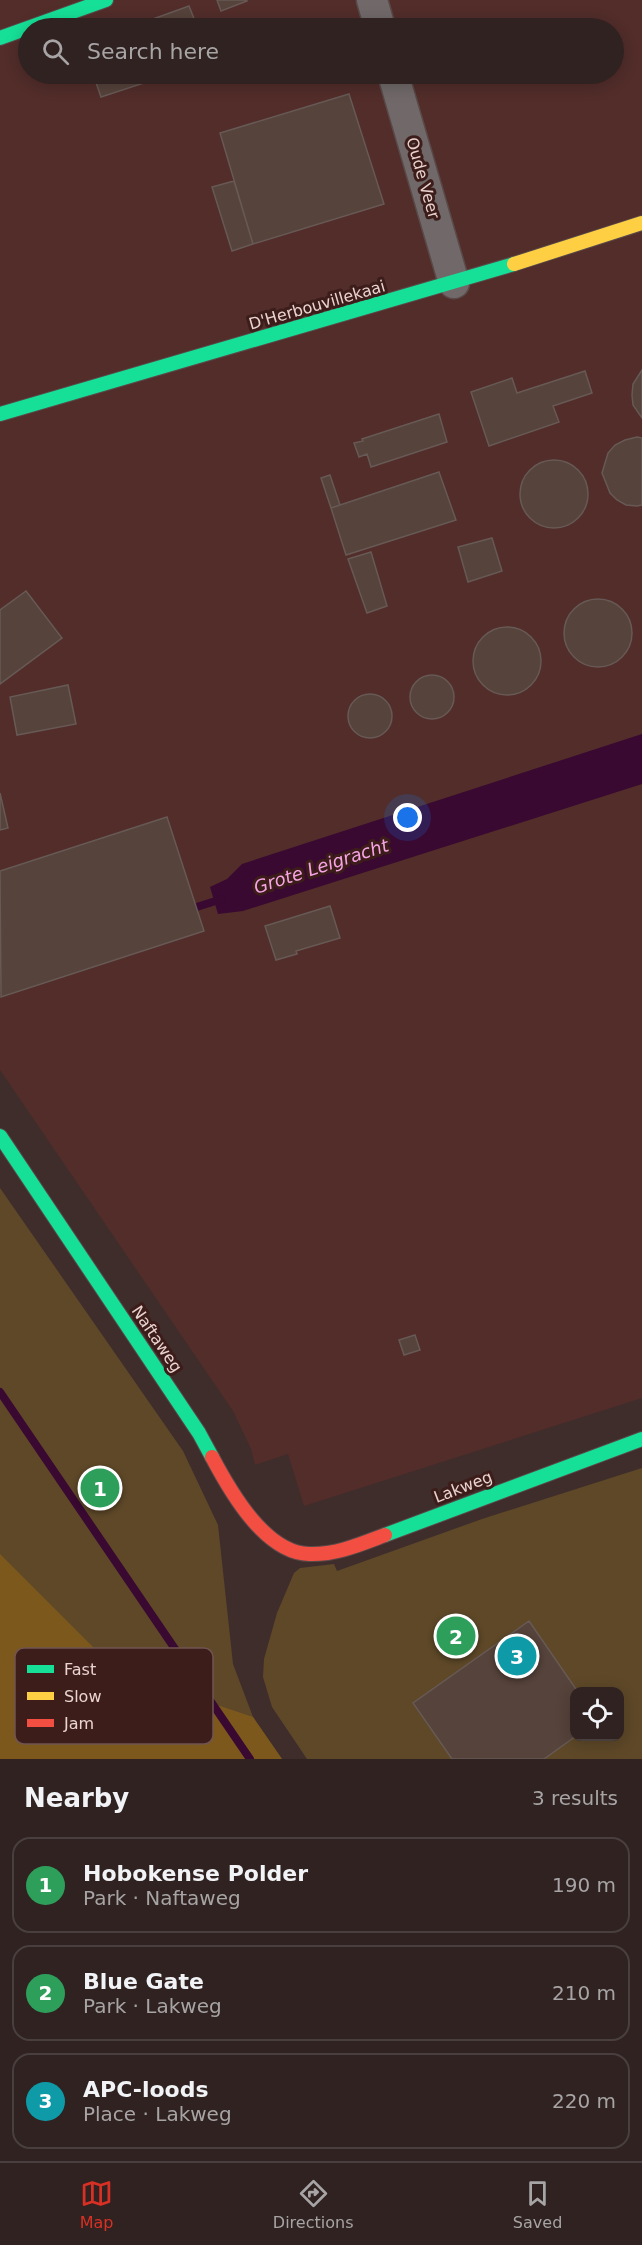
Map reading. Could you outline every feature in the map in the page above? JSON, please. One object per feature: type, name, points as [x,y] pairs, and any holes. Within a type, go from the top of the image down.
[{"type":"street","points":[[56,18],[106,0]]},
{"type":"street","points":[[372,0],[377,18]]},
{"type":"street","points":[[0,38],[18,32]]},
{"type":"street","name":"Oude Veer","points":[[396,84],[454,283]]},
{"type":"street","name":"D'Herbouvillekaai","points":[[0,414],[454,283],[642,223]]},
{"type":"street","name":"Naftaweg","points":[[0,1136],[199,1433],[224,1481],[266,1534],[293,1551]]},
{"type":"street","name":"Lakweg","points":[[293,1551],[307,1554],[352,1547],[642,1439]]},
{"type":"shaded area","points":[[0,0],[642,0],[642,1398],[304,1506],[288,1454],[255,1465],[251,1449],[233,1411],[0,1070]]},
{"type":"shaded area","points":[[0,1188],[183,1451],[218,1525],[233,1664],[253,1717],[282,1759],[0,1759]]},
{"type":"shaded area","points":[[642,1468],[642,1759],[307,1759],[272,1707],[263,1677],[264,1659],[277,1613],[294,1573],[300,1568],[334,1564],[337,1571],[482,1519]]},
{"type":"shaded area","points":[[0,1554],[94,1648],[15,1648],[15,1744],[213,1744],[213,1704],[253,1717],[282,1759],[0,1759]]},
{"type":"water","points":[[642,734],[642,784],[243,911],[218,914],[210,887],[227,879],[242,864]]},
{"type":"building","points":[[217,0],[246,0],[247,1],[221,11]]},
{"type":"building","points":[[189,6],[194,18],[156,18]]},
{"type":"building","points":[[96,84],[141,84],[101,97]]},
{"type":"building","points":[[349,94],[384,204],[253,244],[220,133]]},
{"type":"building","points":[[234,181],[253,244],[232,251],[212,187]]},
{"type":"building","points":[[642,370],[642,418],[633,405],[632,395],[633,384]]},
{"type":"building","points":[[585,371],[592,393],[553,406],[559,422],[489,446],[471,392],[512,378],[517,393]]},
{"type":"building","points":[[439,414],[447,442],[371,467],[367,454],[359,457],[354,443]]},
{"type":"building","points":[[637,437],[642,438],[642,505],[637,506],[626,505],[617,500],[610,493],[602,473],[608,453],[615,445]]},
{"type":"building","points":[[554,460],[567,463],[578,470],[585,481],[588,494],[585,507],[578,518],[567,525],[554,528],[541,525],[530,518],[523,507],[520,494],[523,481],[530,470],[541,463]]},
{"type":"building","points":[[439,472],[456,520],[346,555],[331,508]]},
{"type":"building","points":[[330,475],[340,505],[331,508],[321,478]]},
{"type":"building","points":[[492,538],[502,571],[468,582],[458,547]]},
{"type":"building","points":[[371,552],[387,606],[367,613],[348,559]]},
{"type":"building","points":[[26,591],[62,638],[0,684],[0,610]]},
{"type":"building","points":[[598,599],[611,602],[622,609],[629,620],[632,633],[629,646],[622,657],[611,664],[598,667],[585,664],[574,657],[567,646],[564,633],[567,620],[574,609],[585,602]]},
{"type":"building","points":[[507,627],[520,630],[531,637],[538,648],[541,661],[538,674],[531,685],[520,692],[507,695],[494,692],[483,685],[476,674],[473,661],[476,648],[483,637],[494,630]]},
{"type":"building","points":[[432,675],[441,676],[448,681],[453,688],[453,706],[448,713],[441,718],[432,719],[423,718],[416,713],[411,706],[410,697],[411,688],[416,681],[423,676]]},
{"type":"building","points":[[68,685],[76,724],[17,735],[10,697]]},
{"type":"building","points":[[370,694],[379,695],[386,700],[391,707],[391,725],[386,732],[379,737],[370,738],[361,737],[354,732],[349,725],[348,716],[349,707],[354,700],[361,695]]},
{"type":"building","points":[[0,793],[8,828],[0,830]]},
{"type":"building","points":[[167,817],[204,931],[1,997],[0,871]]},
{"type":"building","points":[[330,906],[340,938],[296,951],[297,954],[276,960],[265,926]]},
{"type":"building","points":[[415,1335],[420,1350],[404,1355],[399,1340]]},
{"type":"building","points":[[529,1621],[575,1687],[570,1687],[570,1740],[544,1759],[452,1759],[413,1703]]},
{"type":"waterway","name":"Grote Leigracht","points":[[187,910],[222,899]]},
{"type":"waterway","name":"Grote Leigracht","points":[[0,1392],[174,1648]]},
{"type":"waterway","name":"Grote Leigracht","points":[[213,1705],[250,1759]]},
{"type":"traffic: fast","points":[[56,18],[106,0]]},
{"type":"traffic: fast","points":[[0,38],[18,32]]},
{"type":"traffic: fast","points":[[0,414],[514,264]]},
{"type":"traffic: fast","points":[[0,1136],[199,1433],[212,1457]]},
{"type":"traffic: fast","points":[[385,1535],[642,1439]]},
{"type":"traffic: slow","points":[[514,264],[642,223]]},
{"type":"traffic: jam","points":[[212,1457],[251,1518],[264,1532],[293,1551],[309,1554],[329,1553],[385,1535]]},
{"type":"place","name":"Hobokense Polder","points":[[100,1488]]},
{"type":"place","name":"Blue Gate","points":[[456,1636]]},
{"type":"place","name":"APC-loods","points":[[517,1656]]}]
